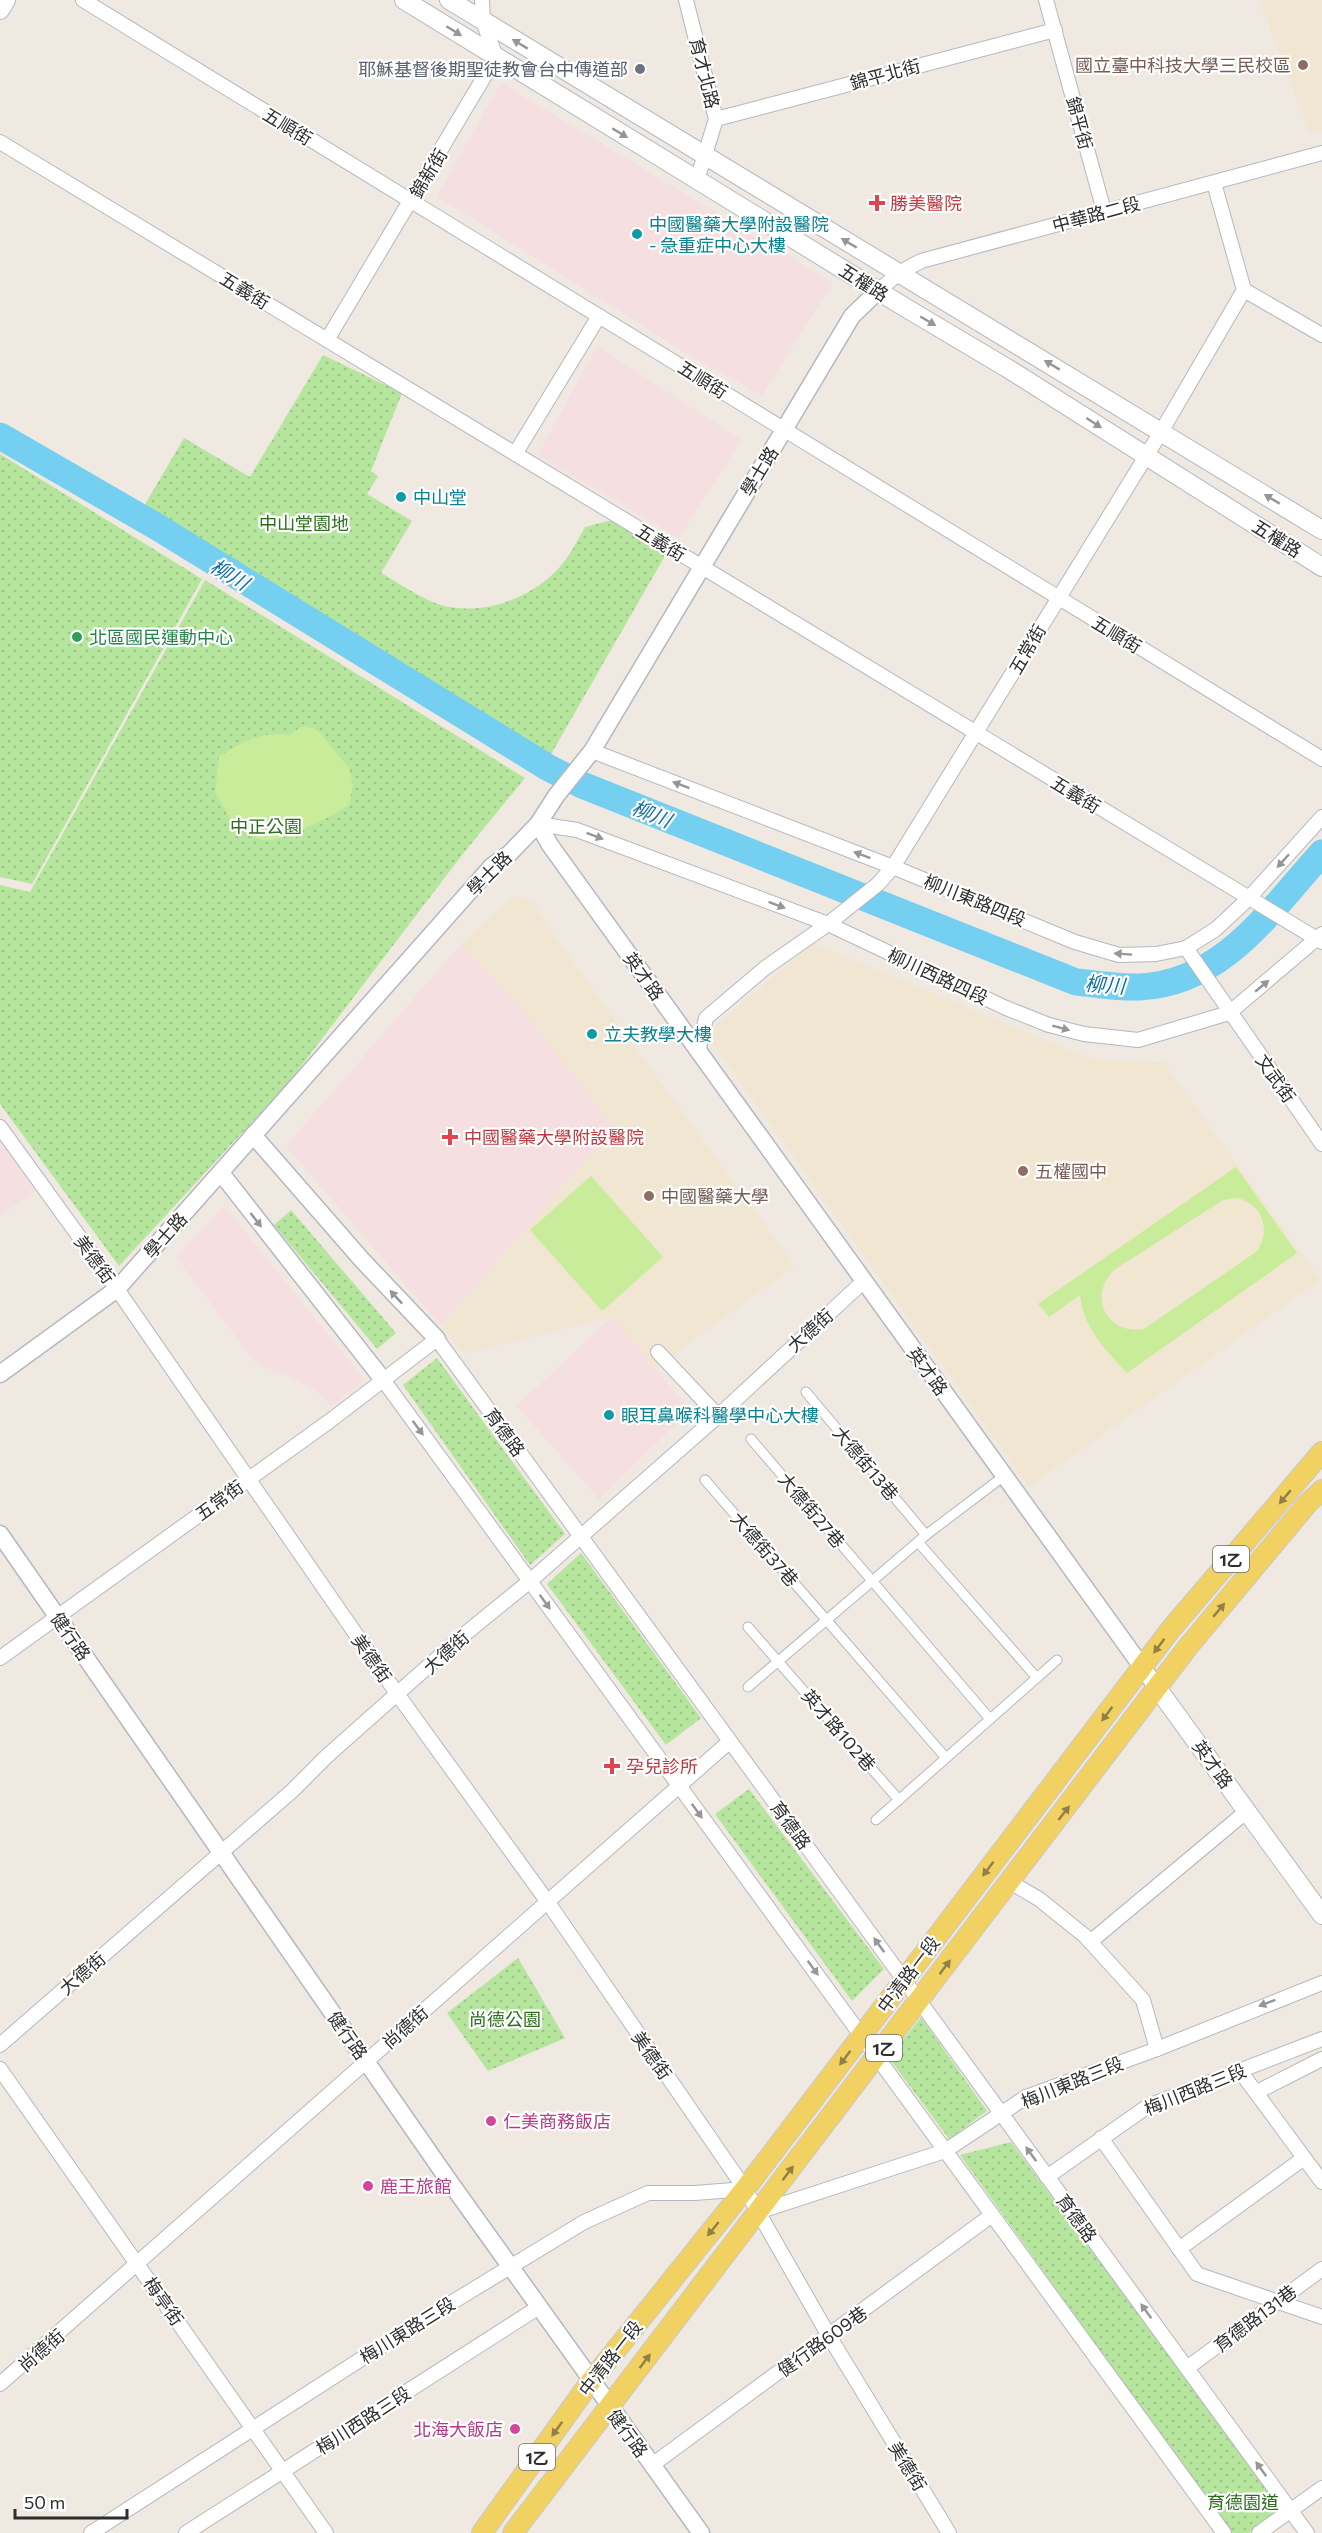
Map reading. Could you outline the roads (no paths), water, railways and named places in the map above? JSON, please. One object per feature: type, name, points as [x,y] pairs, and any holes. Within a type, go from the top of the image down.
[{"type":"main road","points":[[0,10],[6,0]]},
{"type":"main road","name":"五權路","points":[[404,0],[1007,368],[1322,567]]},
{"type":"main road","name":"五權路","points":[[449,0],[1322,530]]},
{"type":"main road","name":"中清路一段","points":[[482,2533],[591,2382],[745,2189],[1171,1629],[1322,1452]]},
{"type":"main road","name":"中清路一段","points":[[513,2533],[1187,1648],[1308,1503],[1322,1490]]},
{"type":"main road","name":"英才路","points":[[1158,1689],[1322,1915]]},
{"type":"street","name":"五順街","points":[[83,0],[1322,759]]},
{"type":"street","points":[[482,0],[483,21],[496,57]]},
{"type":"street","name":"育才北路","points":[[687,0],[716,119],[697,180]]},
{"type":"street","name":"錦平街","points":[[1046,0],[1104,211]]},
{"type":"street","name":"錦平北街","points":[[716,119],[1055,30]]},
{"type":"street","name":"錦新街","points":[[327,340],[496,57]]},
{"type":"street","name":"五義街","points":[[0,142],[1248,899],[1318,938]]},
{"type":"street","name":"中華路二段","points":[[878,291],[899,273],[921,261],[1322,153]]},
{"type":"street","points":[[1214,183],[1244,290],[1321,334]]},
{"type":"street","name":"五常街","points":[[698,1052],[706,1018],[765,968],[828,924],[878,884],[893,867],[1161,432],[1244,290]]},
{"type":"street","name":"學士路","points":[[0,1374],[117,1289],[492,866],[509,854],[538,824],[556,795],[592,751],[852,316],[878,291]]},
{"type":"street","points":[[515,454],[599,316]]},
{"type":"street","name":"柳川東路四段","points":[[592,751],[893,867],[1075,942],[1119,955],[1156,954],[1186,948],[1216,929],[1248,899],[1322,817]]},
{"type":"street","name":"柳川西路四段","points":[[538,824],[577,830],[828,924],[1005,1008],[1049,1025],[1084,1034],[1138,1040],[1229,1013],[1318,938]]},
{"type":"street","name":"英才路","points":[[538,824],[550,845],[698,1052],[1158,1689]]},
{"type":"street","name":"文武街","points":[[1186,948],[1322,1144]]},
{"type":"street","name":"美德街","points":[[0,1127],[117,1289],[398,1695],[546,1901],[745,2189],[830,2336],[949,2533]]},
{"type":"street","name":"育德路","points":[[253,1135],[362,1260],[437,1339],[1307,2533]]},
{"type":"street","points":[[221,1173],[384,1381],[1224,2533]]},
{"type":"street","name":"大德街","points":[[0,2045],[222,1853],[460,1638],[530,1581],[718,1416],[864,1281]]},
{"type":"street","name":"五常街","points":[[0,1658],[384,1381],[437,1339]]},
{"type":"street","points":[[658,1352],[718,1416]]},
{"type":"street","name":"大德街13巷","points":[[806,1392],[922,1538]]},
{"type":"street","name":"大德街27巷","points":[[752,1439],[872,1580]]},
{"type":"street","points":[[748,1687],[922,1538],[1004,1476]]},
{"type":"street","name":"大德街37巷","points":[[705,1480],[825,1619]]},
{"type":"street","name":"健行路","points":[[0,1534],[591,2382],[701,2533]]},
{"type":"street","points":[[922,1538],[1037,1678]]},
{"type":"street","points":[[872,1580],[990,1719]]},
{"type":"street","points":[[825,1619],[946,1758]]},
{"type":"street","name":"英才路102巷","points":[[748,1627],[899,1800]]},
{"type":"street","points":[[876,1820],[1057,1660]]},
{"type":"street","name":"尚德街","points":[[0,2384],[729,1742]]},
{"type":"street","points":[[1090,1942],[1247,1811]]},
{"type":"street","points":[[1010,1882],[1039,1899],[1090,1942],[1143,2000],[1157,2049]]},
{"type":"street","name":"梅川東路三段","points":[[758,2212],[945,2151],[1026,2097],[1157,2049],[1322,1983]]},
{"type":"street","name":"梅川西路三段","points":[[1047,2176],[1148,2106],[1322,2039]]},
{"type":"street","points":[[1257,2092],[1322,2059]]},
{"type":"street","name":"梅亭街","points":[[0,2069],[326,2533]]},
{"type":"street","points":[[1240,2071],[1322,2182]]},
{"type":"street","points":[[1101,2138],[1197,2274],[1322,2318]]},
{"type":"street","points":[[1179,2249],[1304,2158]]},
{"type":"street","name":"梅川東路三段","points":[[91,2533],[253,2428],[584,2222],[648,2193],[694,2193],[745,2189]]},
{"type":"street","name":"健行路609巷","points":[[652,2465],[992,2215]]},
{"type":"street","name":"育德路131巷","points":[[1187,2368],[1322,2269]]},
{"type":"street","name":"梅川西路三段","points":[[186,2533],[539,2307]]},
{"type":"street","points":[[1259,2533],[1322,2488]]},
{"type":"waterway","name":"柳川","points":[[0,436],[159,528],[547,767],[582,785],[1076,982],[1140,987],[1170,982],[1197,972],[1221,958],[1243,940],[1322,853]]},
{"type":"place","name":"國立臺中科技大學三民校區","points":[[1303,65]]},
{"type":"place","name":"耶穌基督後期聖徒教會台中傳道部","points":[[640,69]]},
{"type":"place","name":"勝美醫院","points":[[877,203]]},
{"type":"place","name":"中國醫藥大學附設醫院 - 急重症中心大樓","points":[[637,234]]},
{"type":"place","name":"中山堂","points":[[401,497]]},
{"type":"place","name":"北區國民運動中心","points":[[77,637]]},
{"type":"place","name":"立夫教學大樓","points":[[592,1034]]},
{"type":"place","name":"中國醫藥大學附設醫院","points":[[450,1137]]},
{"type":"place","name":"五權國中","points":[[1023,1171]]},
{"type":"place","name":"中國醫藥大學","points":[[649,1196]]},
{"type":"place","name":"眼耳鼻喉科醫學中心大樓","points":[[609,1415]]},
{"type":"place","name":"孕兒診所","points":[[612,1766]]},
{"type":"place","name":"仁美商務飯店","points":[[491,2121]]},
{"type":"place","name":"鹿王旅館","points":[[368,2186]]},
{"type":"place","name":"北海大飯店","points":[[515,2429]]},
{"type":"park label","name":"中山堂園地","points":[[304,523]]},
{"type":"park label","name":"中正公園","points":[[266,826]]},
{"type":"park label","name":"尚德公園","points":[[505,2019]]},
{"type":"park label","name":"育德園道","points":[[1243,2502]]}]
